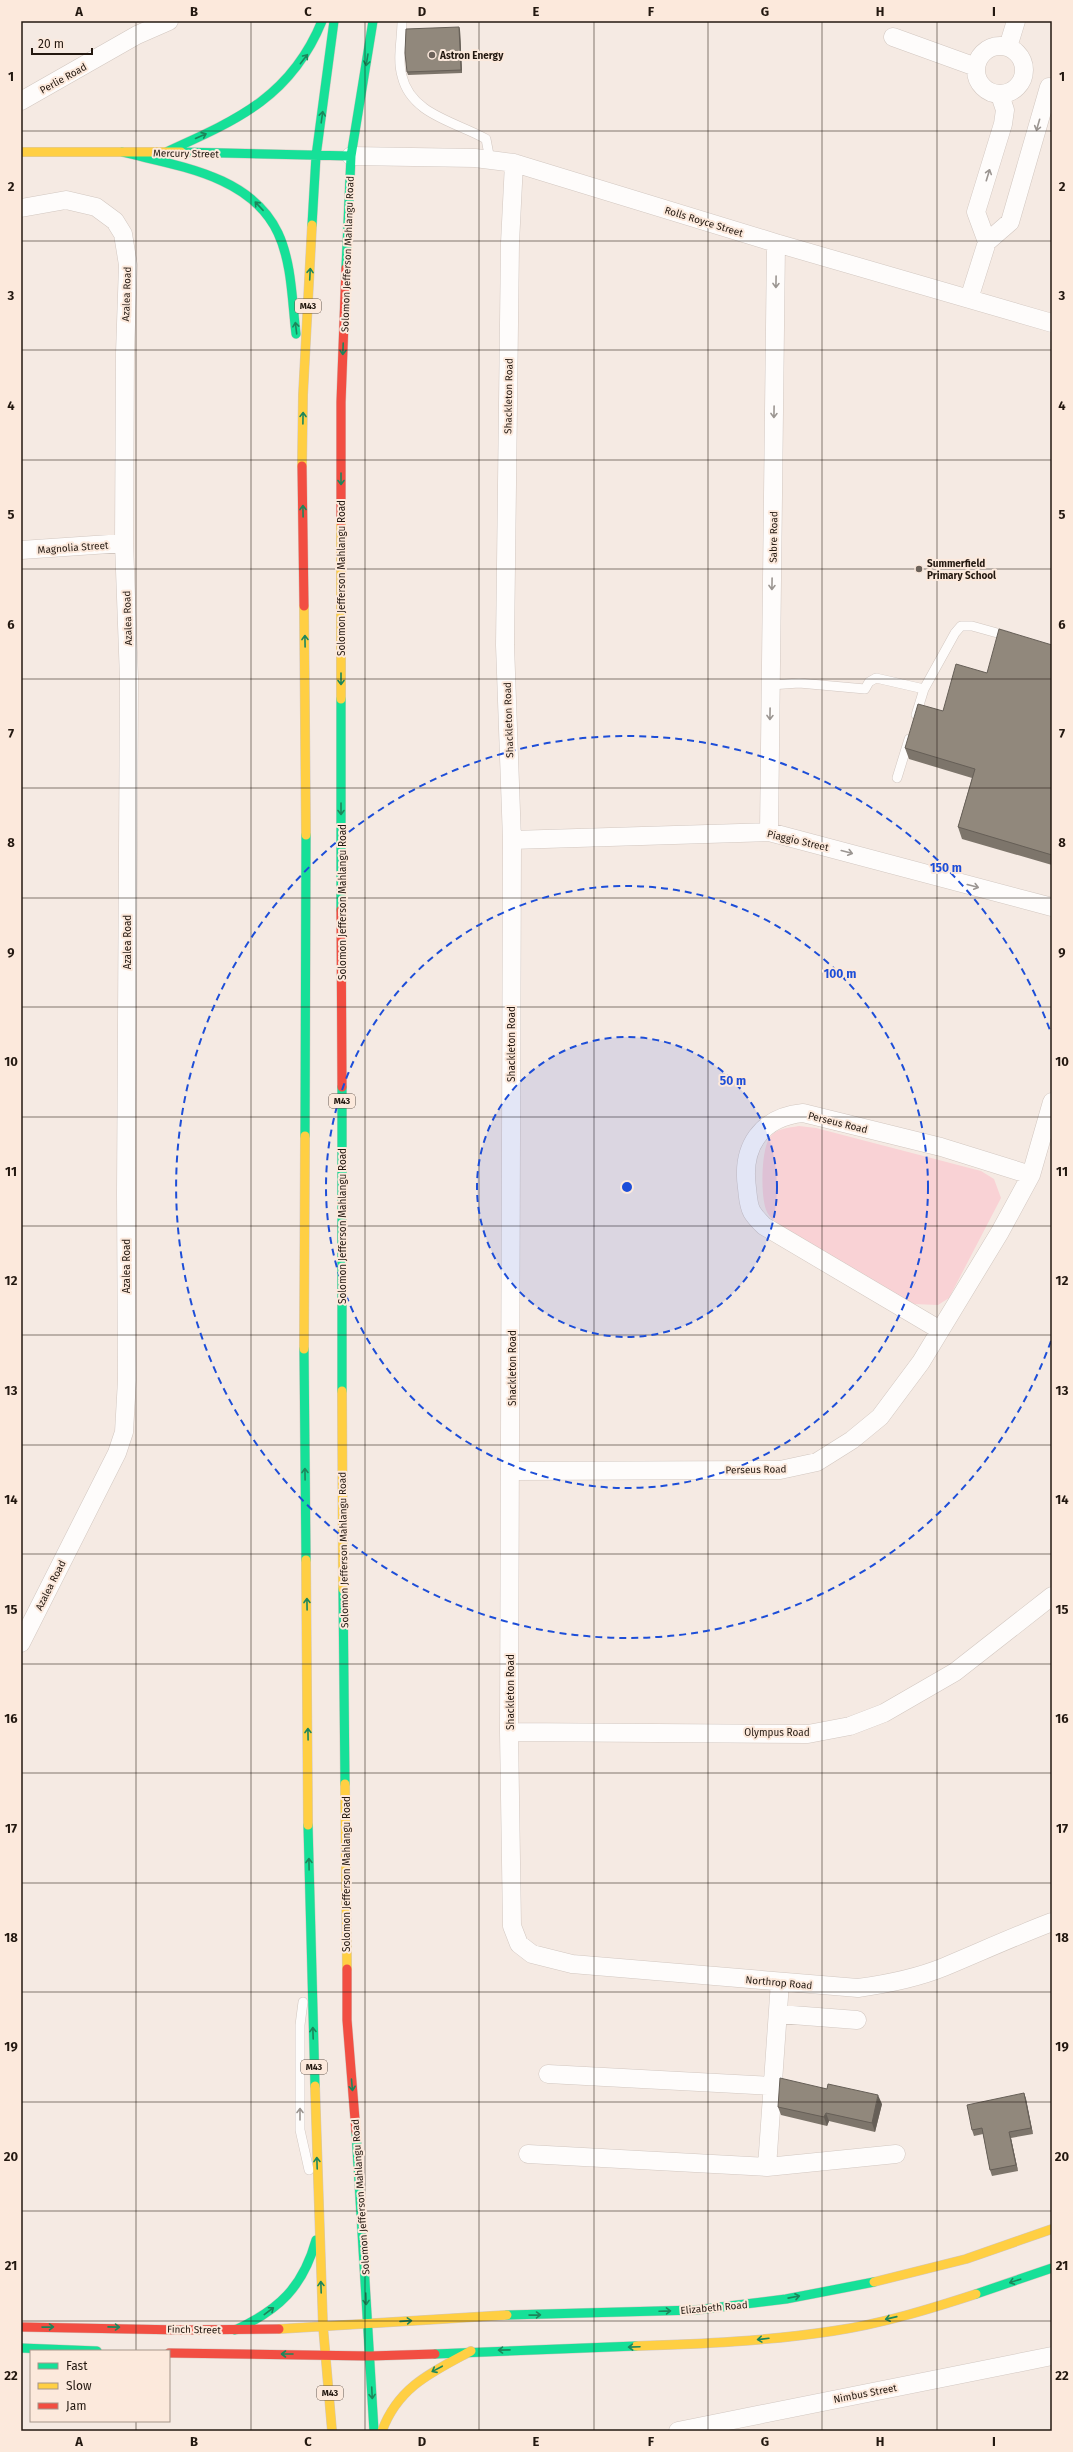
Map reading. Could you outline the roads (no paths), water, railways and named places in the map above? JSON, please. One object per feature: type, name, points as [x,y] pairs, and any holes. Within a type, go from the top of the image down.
[{"type":"main road","points":[[166,152],[230,123],[265,100],[289,77],[311,49],[322,21]]},
{"type":"main road","name":"M43","points":[[332,2431],[323,2326],[310,1944],[304,1336],[306,708],[303,395],[316,156],[334,21]]},
{"type":"main road","name":"Solomon Jefferson Mahlangu Road","points":[[373,21],[351,156],[341,402],[342,1476],[347,2020],[362,2206],[367,2324],[374,2431]]},
{"type":"main road","name":"Mercury Street","points":[[21,152],[166,152],[351,156]]},
{"type":"main road","points":[[122,152],[210,176],[233,186],[253,200],[269,217],[278,232],[288,267],[303,395]]},
{"type":"main road","name":"Elizabeth Road","points":[[367,2324],[512,2316],[693,2310],[766,2302],[865,2283],[951,2262],[1020,2241],[1052,2229]]},
{"type":"main road","points":[[235,2330],[269,2313],[295,2288],[314,2251],[319,2230]]},
{"type":"main road","points":[[170,2353],[326,2354],[370,2356],[471,2351],[729,2343],[834,2331],[934,2308],[1052,2268]]},
{"type":"main road","name":"Finch Street","points":[[21,2327],[235,2330],[367,2324]]},
{"type":"main road","points":[[21,2348],[71,2350]]},
{"type":"main road","points":[[382,2431],[397,2399],[426,2374],[471,2351]]},
{"type":"street","name":"Perlie Road","points":[[21,101],[137,36],[169,21]]},
{"type":"street","points":[[1008,47],[1016,21]]},
{"type":"street","points":[[893,37],[976,67]]},
{"type":"street","points":[[991,47],[1008,47],[1015,50],[1024,63],[1024,78],[1014,90],[1000,95],[985,89],[979,83],[976,67],[979,58],[991,47]]},
{"type":"street","points":[[969,299],[988,235],[1010,222],[1050,88],[1024,78]]},
{"type":"street","points":[[988,235],[976,212],[1004,124],[1006,110],[1000,95]]},
{"type":"street","name":"Rolls Royce Street","points":[[351,156],[490,160],[514,163],[776,243],[1052,323]]},
{"type":"street","name":"Shackleton Road","points":[[512,1926],[509,1732],[512,1471],[512,840],[505,637],[510,243],[514,163]]},
{"type":"street","name":"Azalea Road","points":[[21,208],[55,201],[78,202],[96,207],[115,220],[123,234],[128,265],[125,353],[124,543],[129,679],[126,1177],[127,1380],[125,1424],[117,1453],[21,1643]]},
{"type":"street","name":"Sabre Road","points":[[769,832],[776,243]]},
{"type":"street","name":"Magnolia Street","points":[[21,550],[124,543]]},
{"type":"street","name":"Piaggio Street","points":[[512,840],[769,832],[1052,907]]},
{"type":"street","name":"Perseus Road","points":[[512,1471],[780,1470],[817,1462],[852,1440],[880,1417],[921,1362],[1000,1232],[1031,1175],[1052,1102]]},
{"type":"street","name":"Perseus Road","points":[[940,1330],[764,1226],[750,1208],[746,1179],[746,1164],[755,1138],[769,1124],[788,1114],[803,1113],[941,1147],[1031,1175]]},
{"type":"street","name":"Olympus Road","points":[[509,1732],[808,1734],[850,1726],[884,1713],[955,1672],[1052,1596]]},
{"type":"street","name":"Northrop Road","points":[[512,1926],[519,1944],[532,1954],[572,1964],[858,1988],[886,1984],[943,1968],[999,1942],[1052,1922]]},
{"type":"street","points":[[767,2167],[779,2014],[780,1982]]},
{"type":"street","points":[[779,2014],[857,2020]]},
{"type":"street","points":[[548,2074],[773,2086]]},
{"type":"street","points":[[528,2154],[767,2167],[896,2154]]},
{"type":"street","name":"Nimbus Street","points":[[678,2431],[1052,2356]]},
{"type":"lane","points":[[402,21],[400,60],[402,77],[414,99],[432,114],[486,139],[490,160]]},
{"type":"lane","points":[[897,778],[924,689],[955,633],[961,626],[972,626],[1016,638]]},
{"type":"lane","points":[[771,685],[799,683],[865,689],[869,682],[876,678],[924,689]]},
{"type":"lane","points":[[310,1944],[300,2025],[300,2130],[318,2206]]},
{"type":"place","name":"Astron Energy","points":[[432,55]]},
{"type":"place","name":"Summerfield Primary School","points":[[919,569]]}]
